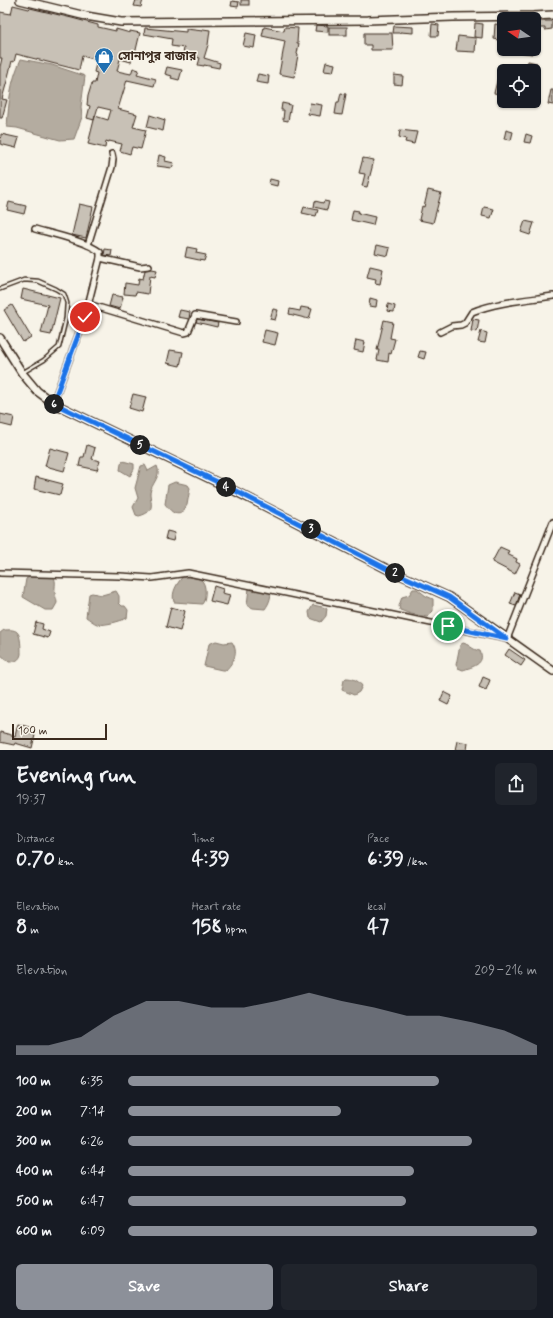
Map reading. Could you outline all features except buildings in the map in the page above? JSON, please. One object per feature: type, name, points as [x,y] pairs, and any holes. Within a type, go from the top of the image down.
[{"type":"main road","points":[[20,0],[86,16],[121,22],[368,20],[553,15]]},
{"type":"main road","points":[[0,338],[22,373],[37,391],[53,403],[230,488],[387,569],[449,597],[553,671]]},
{"type":"street","points":[[88,245],[112,167],[112,154]]},
{"type":"street","points":[[35,229],[88,245],[100,252],[100,258],[85,317],[53,403]]},
{"type":"street","points":[[100,258],[140,266],[149,266]]},
{"type":"street","points":[[440,332],[452,326],[465,324],[472,312],[479,309],[553,296]]},
{"type":"street","points":[[88,304],[184,333],[188,332],[195,315],[236,322]]},
{"type":"street","points":[[0,572],[152,578],[188,573],[507,639],[553,522]]},
{"type":"lane","points":[[0,289],[24,280],[38,281],[64,294],[67,302],[66,318],[59,347],[44,360],[22,373]]},
{"type":"shaded area","points":[[21,59],[52,65],[85,76],[81,107],[82,117],[74,139],[60,140],[17,128],[7,127],[12,84]]},
{"type":"shaded area","points":[[123,461],[134,464],[134,469],[130,476],[120,470]]},
{"type":"shaded area","points":[[145,465],[148,471],[157,466],[158,473],[150,493],[151,508],[145,514],[139,516],[136,515],[133,507],[138,498],[135,488],[141,466]]},
{"type":"shaded area","points":[[175,482],[188,485],[190,488],[187,505],[182,513],[179,514],[172,512],[165,504],[168,485]]},
{"type":"shaded area","points":[[51,574],[55,581],[57,603],[53,610],[45,610],[23,597],[26,579],[32,575]]},
{"type":"shaded area","points":[[183,576],[197,578],[203,582],[205,592],[202,604],[174,602],[174,591]]},
{"type":"shaded area","points":[[252,586],[271,589],[270,599],[265,609],[253,608],[247,605],[249,588]]},
{"type":"shaded area","points":[[413,589],[417,589],[433,599],[433,611],[427,617],[400,610],[399,606],[402,597],[409,595]]},
{"type":"shaded area","points":[[116,591],[119,596],[119,603],[122,606],[125,606],[128,610],[127,618],[112,623],[100,624],[86,617],[89,594],[92,593],[102,595]]},
{"type":"shaded area","points":[[313,605],[327,608],[326,616],[321,622],[310,618],[309,612]]},
{"type":"shaded area","points":[[4,630],[14,630],[19,636],[21,654],[20,658],[15,661],[9,662],[0,654],[0,633]]},
{"type":"shaded area","points":[[216,641],[224,643],[232,642],[234,646],[235,657],[226,670],[204,666],[209,644]]},
{"type":"shaded area","points":[[463,643],[480,651],[481,659],[477,664],[463,670],[458,668],[456,665],[460,645]]},
{"type":"shaded area","points":[[346,678],[359,682],[362,686],[359,692],[354,695],[342,690],[344,680]]},
{"type":"place","name":"সোনাপুর বাজার","points":[[104,74]]},
{"type":"route","points":[[85,317],[53,403],[230,488],[387,569],[449,597],[507,639],[448,626]]}]
